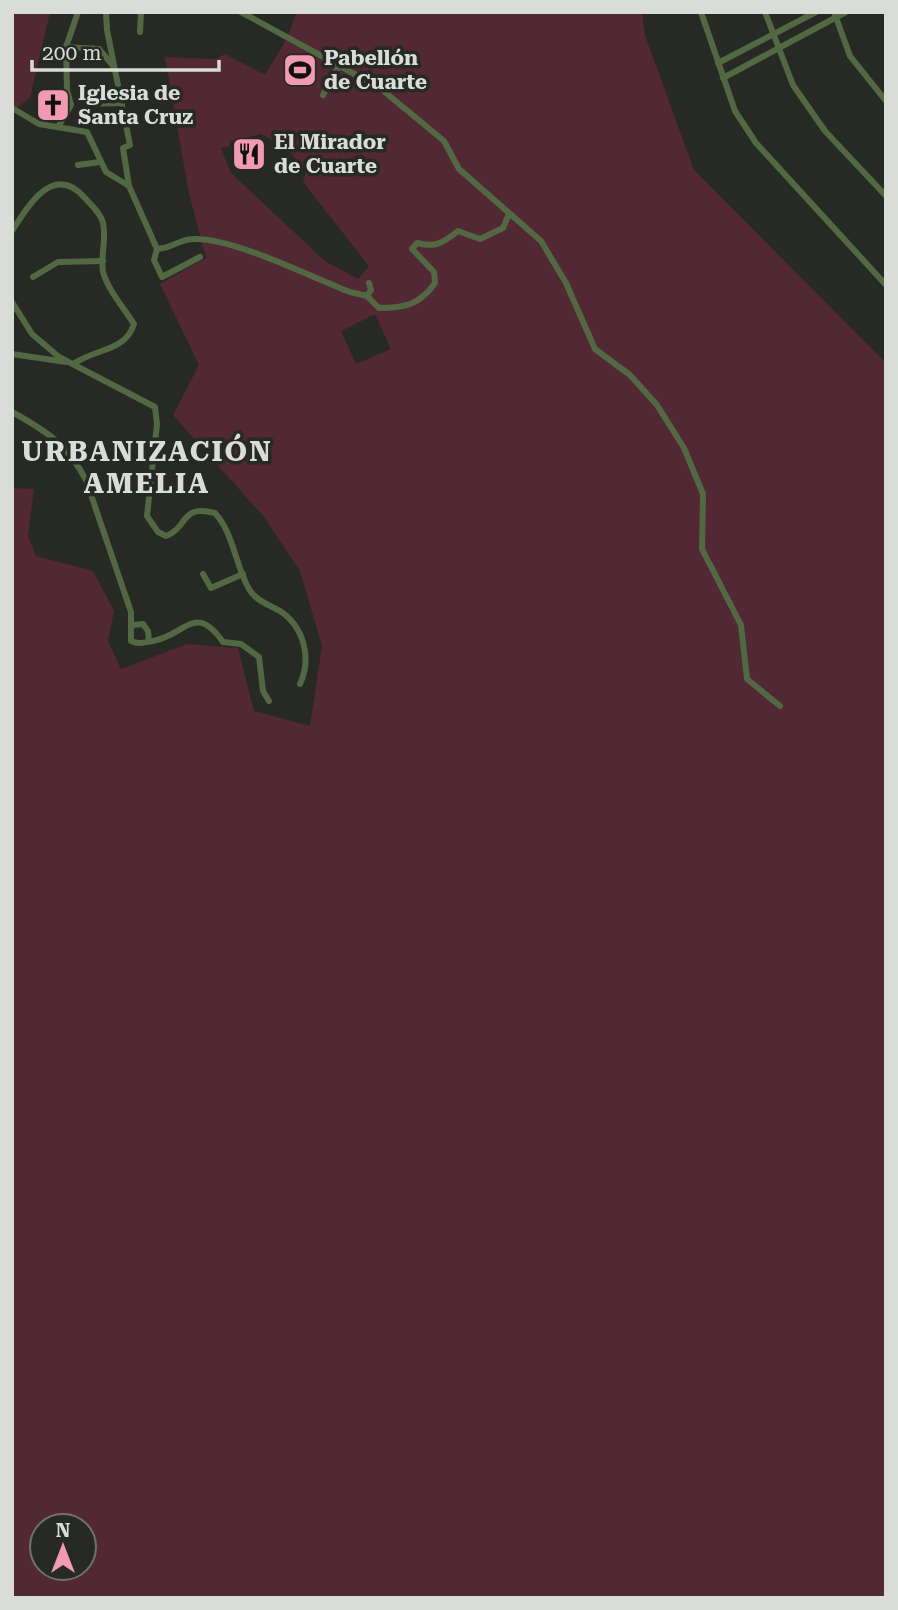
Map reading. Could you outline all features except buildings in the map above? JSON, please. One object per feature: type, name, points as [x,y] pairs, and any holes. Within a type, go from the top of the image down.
[{"type":"street","points":[[58,127],[71,105],[67,90],[66,47],[78,12]]},
{"type":"street","points":[[106,12],[130,145],[123,148],[129,186],[157,249],[154,260],[162,277],[200,257]]},
{"type":"street","points":[[140,32],[141,12]]},
{"type":"street","points":[[241,12],[380,88],[444,141],[459,169],[541,242],[566,283],[595,349],[630,375],[657,405],[684,448],[703,494],[702,549],[741,625],[747,678],[780,706]]},
{"type":"street","points":[[701,12],[735,111],[756,143],[886,285]]},
{"type":"street","points":[[765,12],[793,85],[825,131],[886,196]]},
{"type":"street","points":[[718,64],[816,12]]},
{"type":"street","points":[[723,78],[779,50],[835,15],[846,12]]},
{"type":"street","points":[[835,15],[850,55],[886,101]]},
{"type":"street","points":[[66,47],[99,49],[114,67]]},
{"type":"street","points":[[323,95],[340,64]]},
{"type":"street","points":[[87,104],[121,103]]},
{"type":"street","points":[[12,108],[39,124],[87,132],[106,172],[129,186]]},
{"type":"street","points":[[78,165],[100,162]]},
{"type":"street","points":[[12,231],[33,199],[52,187],[63,184],[75,187],[101,215],[104,226],[103,261],[108,284],[134,324],[131,335],[117,346],[86,355],[75,363],[12,354]]},
{"type":"street","points":[[157,249],[170,249],[187,240],[209,240],[367,296],[379,308],[407,308],[428,294],[435,283],[434,272],[412,249],[417,243],[429,247],[442,244],[458,231],[480,239],[503,228],[509,214]]},
{"type":"street","points":[[33,276],[58,262],[103,261]]},
{"type":"street","points":[[367,296],[371,290],[369,283]]},
{"type":"street","points":[[12,302],[43,345],[59,357],[155,407],[157,424],[147,516],[158,533],[166,536],[173,533],[187,514],[197,510],[215,513],[227,532],[251,592],[280,612],[297,628],[303,640],[306,661],[300,684]]},
{"type":"street","points":[[12,412],[47,431],[76,462],[97,514],[132,625],[131,641],[138,644],[173,635],[182,626],[199,621],[210,625],[223,642],[241,645],[259,657],[263,691],[269,701]]},
{"type":"street","points":[[203,574],[211,588],[243,574]]},
{"type":"street","points":[[132,625],[143,624],[148,631],[149,641]]},
{"type":"shaded area","points":[[12,12],[50,12],[30,98],[12,111]]},
{"type":"shaded area","points":[[297,12],[642,12],[645,35],[694,170],[886,363],[886,1598],[12,1598],[12,488],[34,489],[28,536],[36,556],[93,571],[114,611],[108,641],[121,669],[187,644],[238,648],[254,711],[310,726],[322,646],[300,571],[264,517],[173,415],[199,365],[160,284],[206,258],[189,194],[165,57],[216,59],[225,54],[265,75],[286,40]],"holes":[[[261,134],[287,148],[306,172],[303,182],[369,266],[358,279],[325,261],[231,173],[221,148],[230,146],[230,141]],[[375,314],[391,349],[356,364],[341,331]]]},
{"type":"place","name":"Pabellón de Cuarte","points":[[300,70]]},
{"type":"place","name":"Iglesia de Santa Cruz","points":[[53,105]]},
{"type":"place","name":"El Mirador de Cuarte","points":[[249,154]]},
{"type":"district","name":"URBANIZACIÓN AMELIA","points":[[147,467]]}]
